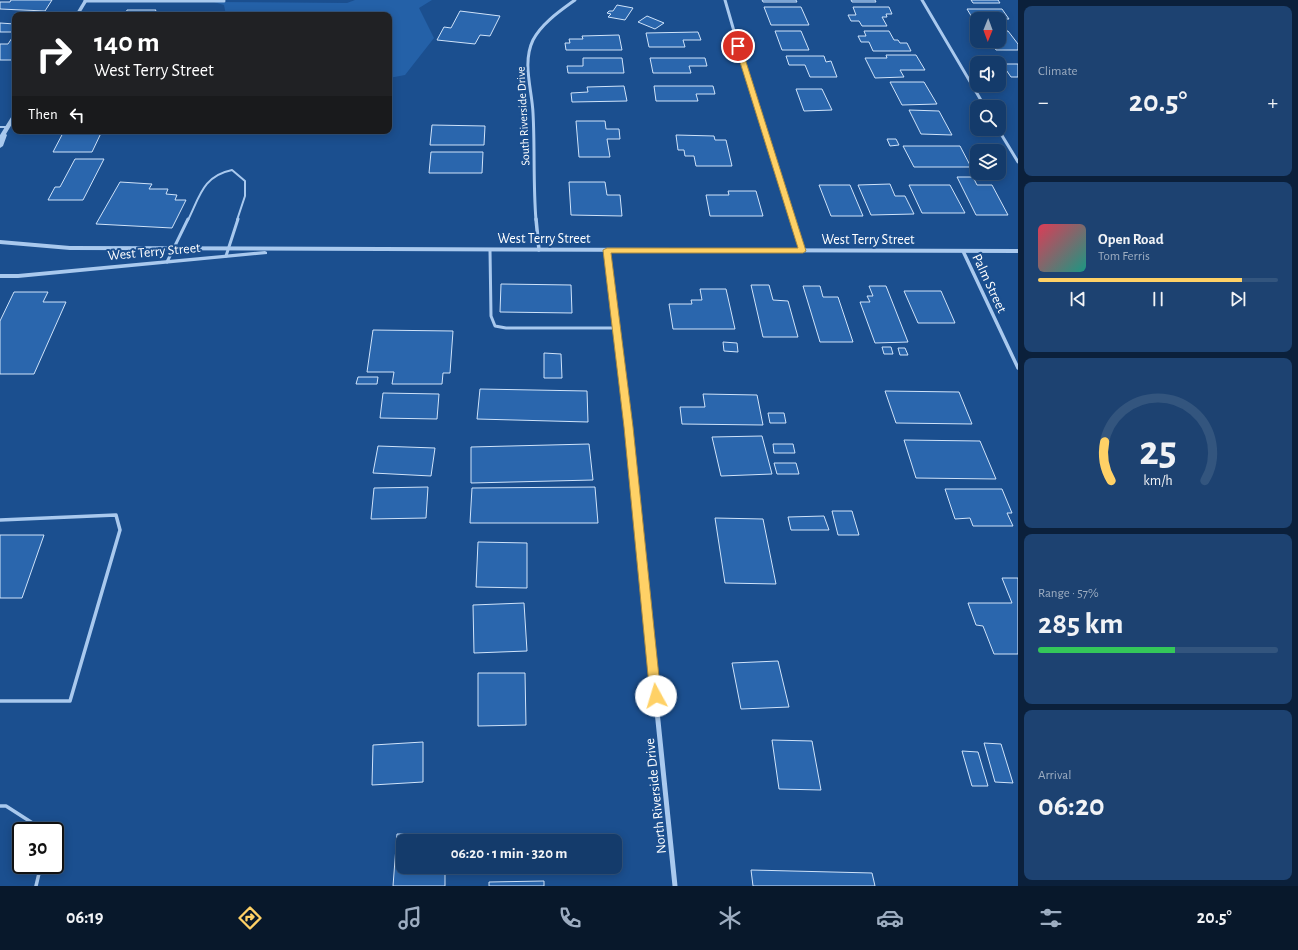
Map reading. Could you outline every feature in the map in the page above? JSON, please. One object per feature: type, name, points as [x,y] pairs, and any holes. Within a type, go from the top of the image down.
[{"type":"street","points":[[79,12],[86,0],[224,1]]},
{"type":"street","name":"South Riverside Drive","points":[[539,250],[536,229],[533,111],[528,58],[530,48],[536,36],[544,26],[576,0]]},
{"type":"street","points":[[725,0],[747,76],[803,251]]},
{"type":"street","points":[[922,0],[982,100]]},
{"type":"street","points":[[0,139],[12,120]]},
{"type":"street","points":[[0,146],[7,127]]},
{"type":"street","points":[[1002,136],[1018,162]]},
{"type":"street","name":"West Terry Street","points":[[0,242],[70,248],[1018,251]]},
{"type":"street","name":"West Terry Street","points":[[0,276],[18,276],[310,249]]},
{"type":"street","name":"North Riverside Drive","points":[[607,250],[628,427],[675,886]]},
{"type":"street","name":"Palm Street","points":[[963,251],[1018,368]]},
{"type":"lane","points":[[0,127],[7,127]]},
{"type":"lane","points":[[167,262],[206,182],[223,171],[232,170],[245,181],[245,196],[226,256]]},
{"type":"lane","points":[[490,250],[491,316],[495,326],[506,328],[616,328]]},
{"type":"lane","points":[[0,520],[116,515],[120,530],[70,701],[0,701]]},
{"type":"lane","points":[[0,806],[6,806],[30,822]]},
{"type":"lane","points":[[36,886],[39,874]]},
{"type":"shaded area","points":[[355,0],[432,0],[419,8],[434,38],[405,75],[392,77],[392,12],[225,12],[224,5],[214,2],[347,3]]},
{"type":"building","points":[[11,0],[52,0],[45,11],[0,9],[0,2],[10,2]]},
{"type":"building","points":[[762,0],[796,0],[797,2],[763,2]]},
{"type":"building","points":[[851,0],[875,0],[876,2],[852,2]]},
{"type":"building","points":[[971,0],[998,0],[1000,3],[973,3]]},
{"type":"building","points":[[617,5],[633,8],[625,20],[608,17],[611,14],[607,13],[609,11],[613,11]]},
{"type":"building","points":[[764,7],[801,7],[809,25],[771,25]]},
{"type":"building","points":[[853,7],[889,7],[892,14],[886,14],[887,17],[882,17],[887,26],[862,26],[859,21],[851,21],[848,15],[856,15]]},
{"type":"building","points":[[967,9],[1002,9],[1004,12],[970,12],[970,14]]},
{"type":"building","points":[[127,10],[156,10],[155,12],[126,12]]},
{"type":"building","points":[[460,11],[500,16],[490,36],[480,35],[475,44],[437,40],[444,27],[451,28]]},
{"type":"building","points":[[647,16],[664,23],[655,29],[638,22]]},
{"type":"building","points":[[0,23],[12,24],[12,32],[0,32]]},
{"type":"building","points":[[775,31],[801,31],[809,50],[782,50]]},
{"type":"building","points":[[864,31],[889,31],[894,40],[898,40],[900,43],[907,43],[911,51],[873,51],[869,42],[861,42],[858,36],[866,36]]},
{"type":"building","points":[[1006,31],[1008,31],[1018,44],[1018,50],[996,50],[995,48],[1006,48]]},
{"type":"building","points":[[698,32],[701,40],[683,40],[685,47],[649,47],[646,33]]},
{"type":"building","points":[[619,35],[622,50],[566,50],[565,43],[570,43],[569,39],[583,39],[582,36]]},
{"type":"building","points":[[12,38],[12,60],[0,60],[0,44],[8,44]]},
{"type":"building","points":[[886,55],[916,55],[925,70],[900,70],[904,77],[875,78],[865,58],[887,58]]},
{"type":"building","points":[[786,56],[824,56],[826,62],[831,61],[837,77],[810,77],[805,65],[789,65]]},
{"type":"building","points":[[583,58],[622,58],[624,73],[568,73],[567,66],[583,66]]},
{"type":"building","points":[[650,58],[705,58],[707,66],[689,66],[691,73],[653,73]]},
{"type":"building","points":[[1006,64],[1018,64],[1018,77],[1011,77],[1006,70]]},
{"type":"building","points":[[890,82],[924,82],[937,104],[902,105]]},
{"type":"building","points":[[624,86],[627,101],[572,102],[571,93],[588,92],[587,87]]},
{"type":"building","points":[[654,86],[713,86],[715,94],[696,94],[698,101],[656,101]]},
{"type":"building","points":[[796,89],[822,89],[832,110],[804,111]]},
{"type":"building","points":[[909,110],[939,111],[952,135],[921,134]]},
{"type":"building","points":[[576,121],[605,121],[606,129],[619,129],[620,139],[607,139],[610,157],[579,157]]},
{"type":"building","points":[[432,125],[485,126],[484,145],[430,145]]},
{"type":"building","points":[[62,134],[101,134],[92,152],[53,152]]},
{"type":"building","points":[[676,135],[714,136],[715,140],[726,140],[732,166],[696,166],[694,156],[685,156],[684,150],[678,150]]},
{"type":"building","points":[[887,139],[896,139],[899,145],[890,146]]},
{"type":"building","points":[[903,146],[960,146],[970,165],[970,167],[914,167]]},
{"type":"building","points":[[431,152],[483,152],[482,173],[429,173]]},
{"type":"building","points":[[75,159],[104,159],[83,200],[48,200],[55,187],[60,187]]},
{"type":"building","points":[[957,177],[970,177],[970,180],[974,180],[977,185],[992,185],[1008,215],[976,215]]},
{"type":"building","points":[[120,182],[152,184],[149,189],[168,189],[166,194],[177,195],[175,200],[186,200],[172,228],[96,224]]},
{"type":"building","points":[[569,182],[605,182],[607,195],[620,195],[622,216],[571,215]]},
{"type":"building","points":[[890,184],[895,196],[905,196],[914,214],[871,215],[858,185]]},
{"type":"building","points":[[819,185],[850,185],[863,216],[831,216]]},
{"type":"building","points":[[909,185],[950,185],[965,213],[922,213]]},
{"type":"building","points":[[728,191],[756,191],[763,216],[710,216],[706,195],[729,195]]},
{"type":"building","points":[[501,284],[571,285],[572,313],[500,312]]},
{"type":"building","points":[[751,285],[769,285],[773,300],[788,301],[798,337],[763,337]]},
{"type":"building","points":[[803,286],[820,286],[823,297],[838,297],[853,342],[820,342]]},
{"type":"building","points":[[869,286],[886,286],[908,342],[875,343],[860,302],[870,302],[867,296],[873,296]]},
{"type":"building","points":[[700,289],[726,289],[735,329],[673,329],[669,304],[692,304],[691,300],[702,300]]},
{"type":"building","points":[[904,291],[941,291],[955,323],[918,323]]},
{"type":"building","points":[[14,292],[48,292],[43,302],[66,302],[34,374],[0,374],[0,321]]},
{"type":"building","points":[[373,330],[453,331],[450,373],[443,373],[442,384],[392,384],[394,372],[367,372]]},
{"type":"building","points":[[723,342],[737,343],[738,352],[724,351]]},
{"type":"building","points":[[882,347],[891,347],[893,354],[884,354]]},
{"type":"building","points":[[898,348],[905,348],[908,355],[900,355]]},
{"type":"building","points":[[544,353],[561,354],[562,378],[544,378]]},
{"type":"building","points":[[358,377],[378,377],[377,384],[356,384]]},
{"type":"building","points":[[480,389],[587,391],[588,422],[477,419]]},
{"type":"building","points":[[885,391],[959,392],[972,424],[896,423]]},
{"type":"building","points":[[383,393],[439,394],[437,419],[380,418]]},
{"type":"building","points":[[703,394],[757,395],[763,425],[682,424],[680,407],[705,407]]},
{"type":"building","points":[[768,413],[784,413],[786,423],[770,423]]},
{"type":"building","points":[[762,436],[772,474],[721,476],[712,437]]},
{"type":"building","points":[[904,440],[980,441],[996,479],[916,478]]},
{"type":"building","points":[[589,444],[593,480],[471,483],[471,447]]},
{"type":"building","points":[[773,444],[793,444],[795,453],[774,453]]},
{"type":"building","points":[[378,446],[435,448],[431,476],[373,473]]},
{"type":"building","points":[[774,463],[796,463],[799,474],[777,474]]},
{"type":"building","points":[[428,487],[426,518],[371,519],[374,488]]},
{"type":"building","points":[[595,487],[598,523],[470,523],[472,488]]},
{"type":"building","points":[[945,489],[1002,489],[1012,513],[1007,513],[1013,526],[973,526],[970,518],[955,519]]},
{"type":"building","points":[[832,511],[852,511],[859,535],[838,535]]},
{"type":"building","points":[[824,516],[829,530],[791,530],[788,517]]},
{"type":"building","points":[[715,518],[763,519],[776,584],[725,583]]},
{"type":"building","points":[[0,535],[44,535],[22,598],[0,598]]},
{"type":"building","points":[[478,542],[527,543],[527,588],[476,587]]},
{"type":"building","points":[[1002,578],[1018,578],[1018,654],[994,654],[983,626],[976,625],[968,603],[1012,603]]},
{"type":"building","points":[[524,603],[527,651],[474,653],[473,605]]},
{"type":"building","points":[[778,661],[789,707],[741,709],[732,663]]},
{"type":"building","points":[[478,673],[525,673],[526,725],[478,726]]},
{"type":"building","points":[[772,740],[812,741],[821,790],[779,789]]},
{"type":"building","points":[[423,742],[423,782],[372,785],[373,745]]},
{"type":"building","points":[[984,743],[1001,744],[1013,783],[995,782]]},
{"type":"building","points":[[962,751],[978,752],[988,786],[972,786]]},
{"type":"building","points":[[396,847],[396,874],[445,874],[445,886],[393,886]]},
{"type":"building","points":[[751,870],[872,873],[875,886],[753,886]]},
{"type":"building","points":[[544,881],[544,886],[489,886],[489,882]]},
{"type":"route","points":[[656,696],[628,427],[607,250],[803,251],[738,46]]}]
